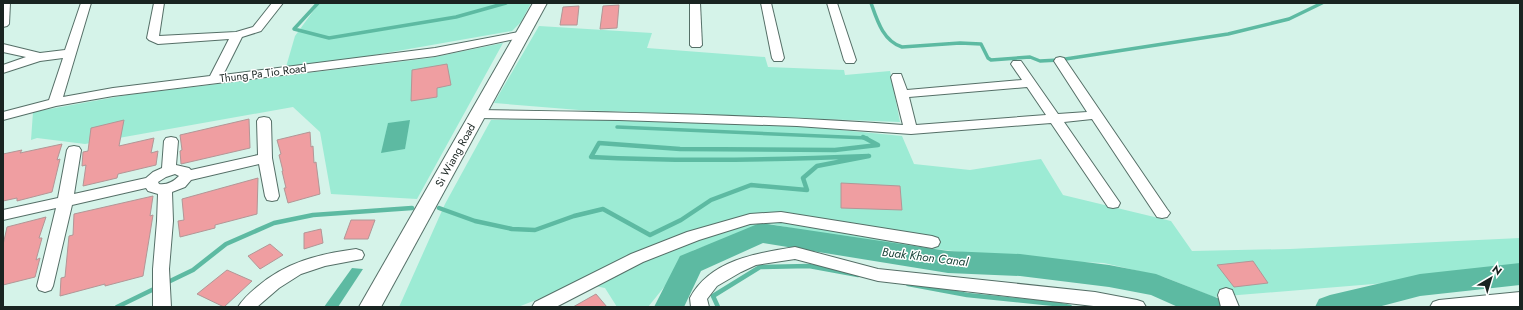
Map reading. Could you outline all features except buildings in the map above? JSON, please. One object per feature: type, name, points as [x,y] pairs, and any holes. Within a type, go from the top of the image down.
[{"type":"main road","name":"Si Wiang Road","points":[[370,307],[540,3]]},
{"type":"street","points":[[3,24],[5,3]]},
{"type":"street","points":[[55,102],[86,3]]},
{"type":"street","points":[[159,3],[153,38],[158,40],[237,35],[257,29],[278,3]]},
{"type":"street","points":[[695,3],[696,45]]},
{"type":"street","points":[[766,3],[778,58]]},
{"type":"street","points":[[832,3],[850,60]]},
{"type":"street","name":"Thung Pa Tio Road","points":[[3,116],[55,102],[113,92],[435,52],[524,34]]},
{"type":"street","points":[[215,79],[237,35]]},
{"type":"street","points":[[3,48],[40,57]]},
{"type":"street","points":[[3,69],[40,57],[70,53]]},
{"type":"street","points":[[1060,62],[1162,213]]},
{"type":"street","points":[[1017,64],[1113,203]]},
{"type":"street","points":[[897,77],[911,130]]},
{"type":"street","points":[[902,94],[1030,83]]},
{"type":"street","points":[[479,114],[619,116],[790,122],[911,130],[1096,115]]},
{"type":"street","points":[[264,121],[265,158],[272,196]]},
{"type":"street","points":[[169,170],[170,141]]},
{"type":"street","points":[[45,286],[65,202],[74,150]]},
{"type":"street","points":[[151,182],[153,188],[165,189],[180,183],[186,176],[265,158]]},
{"type":"street","points":[[3,215],[151,182],[157,175],[169,170],[175,169],[184,171],[186,176]]},
{"type":"street","points":[[162,305],[161,269],[165,221],[165,189]]},
{"type":"street","points":[[541,307],[637,258],[694,236],[750,219],[781,217],[932,242]]},
{"type":"street","points":[[700,307],[698,298],[711,282],[735,268],[754,260],[795,253],[878,274],[1095,298],[1137,307]]},
{"type":"street","points":[[247,307],[278,279],[298,268],[319,261],[356,254]]},
{"type":"street","points":[[1439,307],[1520,298]]},
{"type":"shaded area","points":[[319,3],[531,3],[521,22],[512,31],[346,60],[286,67],[295,36]]},
{"type":"shaded area","points":[[539,26],[652,33],[647,48],[765,57],[768,67],[844,70],[845,75],[890,71],[900,122],[579,110],[494,103]]},
{"type":"shaded area","points":[[503,43],[417,199],[331,194],[320,132],[293,107],[85,144],[37,138],[31,140],[33,112],[127,95],[430,58]]},
{"type":"shaded area","points":[[639,118],[760,122],[902,136],[914,164],[970,170],[1041,159],[1063,195],[1171,221],[1192,251],[1290,249],[1520,238],[1520,272],[1214,297],[1164,277],[1104,263],[1033,260],[847,239],[771,224],[694,250],[648,307],[617,307],[605,288],[579,283],[518,307],[399,307],[445,204],[491,120]]},
{"type":"shaded area","points":[[410,120],[405,149],[381,153],[388,123]]},
{"type":"shaded area","points":[[352,268],[363,269],[338,307],[324,307]]},
{"type":"waterway","points":[[318,3],[294,29],[329,38],[456,17],[506,3]]},
{"type":"waterway","points":[[871,3],[878,23],[885,35],[895,44],[902,47],[960,43],[981,44],[988,58],[991,60],[1030,57],[1040,61],[1059,60],[1228,34],[1289,19],[1322,3]]},
{"type":"waterway","points":[[617,127],[865,138]]},
{"type":"waterway","points":[[439,208],[475,221],[512,229],[535,230],[574,216],[603,209],[650,235],[681,220],[711,200],[751,185],[807,190],[803,178],[817,166],[869,156],[730,160],[661,160],[591,157],[599,143],[680,149],[835,150],[878,145],[865,138]]},
{"type":"waterway","points":[[166,283],[193,270],[226,244],[274,223],[313,215],[412,208]]},
{"type":"waterway","name":"Buak Khon Canal","points":[[669,307],[690,264],[760,233],[948,262],[1020,265],[1109,276],[1156,285],[1209,307]]},
{"type":"waterway","points":[[718,307],[713,296],[760,267],[809,266],[858,275]]},
{"type":"waterway","name":"Buak Khon Canal","points":[[1330,307],[1420,285],[1520,274]]},
{"type":"waterway","points":[[908,284],[967,295],[1055,304],[1070,307]]},
{"type":"waterway","points":[[117,307],[156,288]]}]
